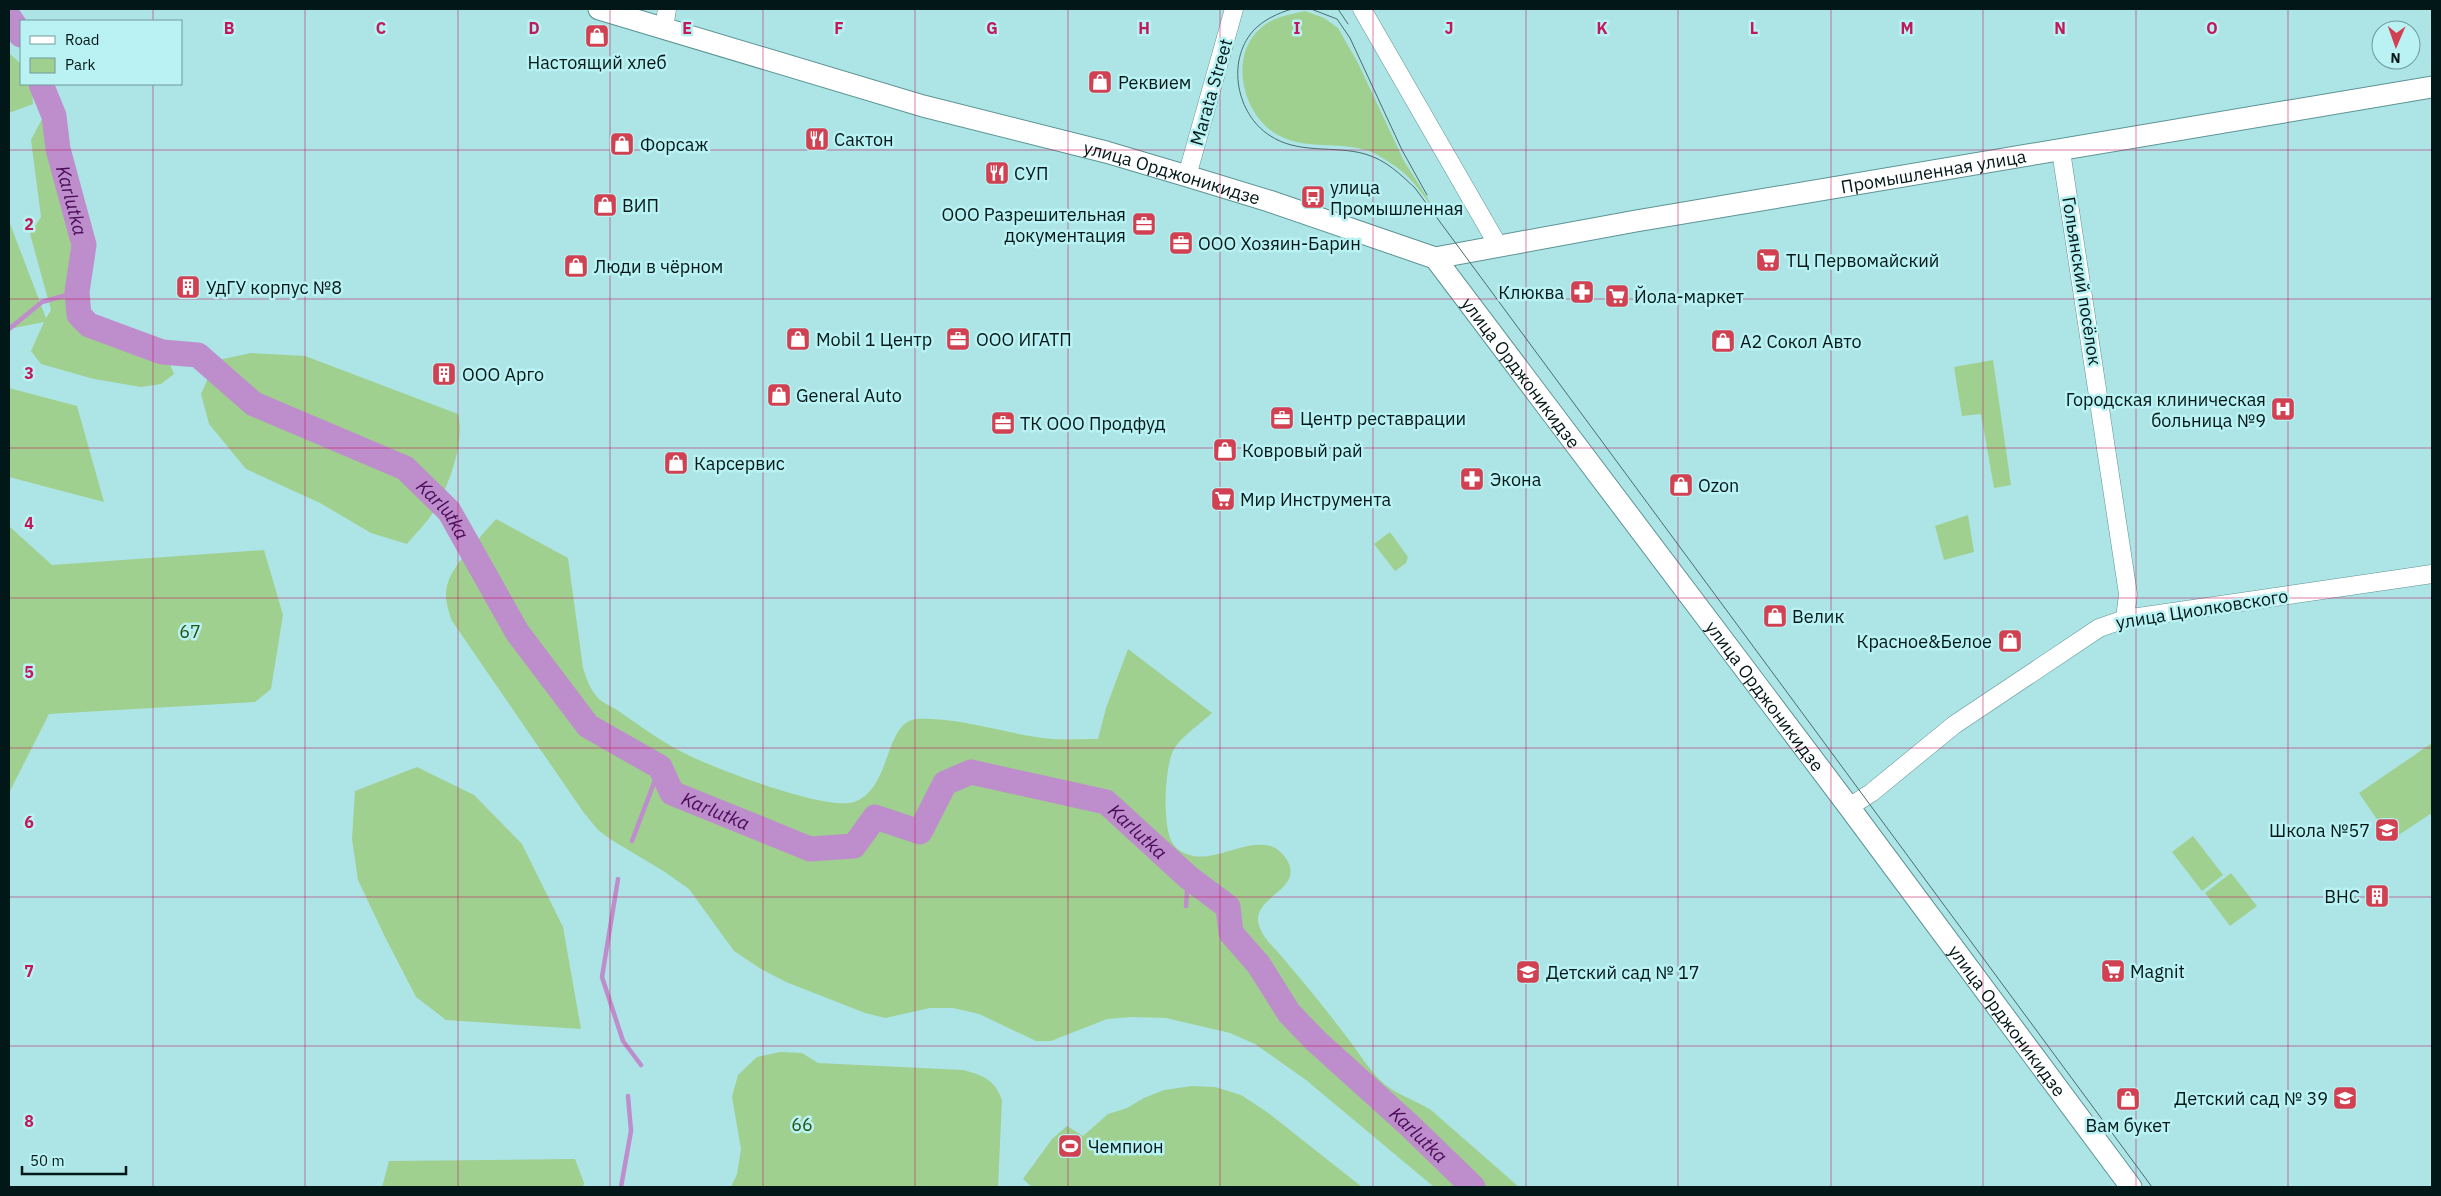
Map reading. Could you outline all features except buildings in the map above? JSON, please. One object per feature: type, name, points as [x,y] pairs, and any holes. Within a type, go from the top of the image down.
[{"type":"main road","name":"улица Орджоникидзе","points":[[598,9],[666,18],[923,106],[1106,152],[1187,176],[1269,201],[1435,258],[1849,807],[2131,1187]]},
{"type":"main road","name":"Промышленная улица","points":[[1435,258],[1636,221],[2061,151],[2432,87]]},
{"type":"street","name":"Marata Street","points":[[1187,176],[1234,9]]},
{"type":"street","points":[[1362,9],[1499,247]]},
{"type":"street","name":"Гольянский посёлок","points":[[2061,151],[2128,594],[2125,619]]},
{"type":"street","name":"улица Циолковского","points":[[1849,807],[1871,793],[1954,725],[2098,628],[2125,619],[2432,574]]},
{"type":"green space","points":[[1305,11],[1324,18],[1338,28],[1358,63],[1404,161],[1442,221],[1409,178],[1381,157],[1370,151],[1354,147],[1306,144],[1284,138],[1273,132],[1262,122],[1253,109],[1246,95],[1243,79],[1246,49],[1254,35],[1266,24],[1280,17]]},
{"type":"green space","points":[[9,53],[20,63],[20,85],[32,85],[33,104],[9,113]]},
{"type":"green space","points":[[43,117],[49,127],[74,246],[72,305],[85,332],[169,362],[174,374],[161,384],[141,387],[94,379],[41,364],[31,351],[44,322],[9,329],[9,221],[46,318],[51,310],[30,234],[41,217],[31,140]]},
{"type":"green space","points":[[251,353],[305,356],[458,414],[460,425],[459,438],[450,477],[434,511],[407,544],[371,533],[320,503],[246,469],[209,424],[201,394],[208,378],[223,359]]},
{"type":"green space","points":[[1993,360],[2011,485],[1994,488],[1981,414],[1962,416],[1954,367]]},
{"type":"green space","points":[[9,388],[77,406],[104,502],[9,477]]},
{"type":"green space","points":[[1968,515],[1974,552],[1944,560],[1935,526]]},
{"type":"green space","points":[[496,519],[568,558],[583,668],[591,688],[600,700],[661,740],[688,755],[722,770],[771,787],[820,800],[840,803],[854,802],[866,795],[882,771],[899,731],[906,723],[917,719],[967,723],[1052,739],[1098,739],[1106,708],[1128,649],[1212,713],[1176,746],[1169,765],[1166,794],[1167,822],[1169,834],[1177,849],[1190,855],[1202,857],[1255,845],[1268,845],[1279,851],[1288,862],[1291,871],[1289,879],[1284,886],[1259,912],[1258,921],[1261,932],[1317,999],[1379,1079],[1397,1092],[1431,1110],[1519,1187],[1434,1187],[1306,1080],[1255,1044],[1230,1033],[1166,1018],[1132,1017],[1107,1019],[1051,1041],[1036,1041],[979,1014],[953,1008],[930,1008],[885,1018],[865,1013],[786,982],[761,969],[734,951],[689,889],[598,830],[584,813],[452,621],[446,599],[450,578],[461,560]]},
{"type":"green space","name":"67","points":[[9,526],[52,565],[264,550],[283,615],[271,689],[255,702],[49,714],[9,793]]},
{"type":"green space","points":[[1390,532],[1408,557],[1406,563],[1395,571],[1374,544]]},
{"type":"green space","points":[[2432,743],[2432,813],[2391,840],[2359,793]]},
{"type":"green space","points":[[417,767],[474,795],[522,844],[563,927],[581,1029],[446,1020],[416,997],[358,880],[352,839],[355,791]]},
{"type":"green space","points":[[2193,836],[2223,875],[2202,891],[2172,852]]},
{"type":"green space","points":[[2231,873],[2257,906],[2230,926],[2205,893]]},
{"type":"green space","name":"66","points":[[780,1052],[802,1053],[818,1063],[963,1070],[987,1079],[996,1088],[1002,1100],[998,1187],[731,1187],[737,1174],[741,1149],[732,1097],[738,1075],[757,1057]]},
{"type":"green space","points":[[1192,1086],[1215,1087],[1241,1095],[1267,1112],[1362,1187],[1032,1187],[1023,1179],[1052,1139],[1067,1126],[1083,1136],[1108,1114],[1127,1108],[1144,1098],[1164,1090]]},
{"type":"green space","points":[[575,1159],[584,1183],[583,1187],[382,1187],[389,1161]]},
{"type":"waterway","name":"Karlutka","points":[[9,17],[20,34]]},
{"type":"waterway","name":"Karlutka","points":[[41,85],[54,116],[58,149],[84,245],[77,292],[79,315],[89,325],[162,352],[198,355],[254,404],[405,468],[449,511],[517,632],[588,726],[660,767],[672,793],[810,849],[854,846],[875,817],[920,832],[945,783],[971,772],[1106,802],[1188,877],[1228,907],[1231,933],[1259,965],[1289,1013],[1316,1041],[1409,1125],[1473,1187]]},
{"type":"waterway","points":[[9,329],[42,302],[77,292]]},
{"type":"waterway","points":[[632,841],[660,767]]},
{"type":"waterway","points":[[1186,906],[1188,877]]},
{"type":"waterway","points":[[618,879],[602,977],[623,1041],[641,1065]]},
{"type":"waterway","points":[[621,1187],[631,1131],[628,1096]]},
{"type":"tram line","points":[[1292,9],[1261,23],[1253,31],[1245,44],[1240,57],[1238,72],[1239,87],[1249,114],[1258,126],[1280,141],[1304,147],[1353,151],[1365,154],[1380,160],[1392,168],[1415,188],[2152,1187]]},
{"type":"tram line","points":[[1311,9],[1337,19],[1350,38],[1402,150],[1427,195]]},
{"type":"tram line","points":[[1338,9],[1348,24]]},
{"type":"place","name":"Настоящий хлеб","points":[[597,36]]},
{"type":"place","name":"Реквием","points":[[1100,82]]},
{"type":"place","name":"Сактон","points":[[817,139]]},
{"type":"place","name":"Форсаж","points":[[622,144]]},
{"type":"place","name":"СУП","points":[[997,173]]},
{"type":"place","name":"улица Промышленная","points":[[1313,197]]},
{"type":"place","name":"ВИП","points":[[605,205]]},
{"type":"place","name":"ООО Разрешительная документация","points":[[1144,224]]},
{"type":"place","name":"ООО Хозяин-Барин","points":[[1181,243]]},
{"type":"place","name":"ТЦ Первомайский","points":[[1768,260]]},
{"type":"place","name":"Люди в чёрном","points":[[576,266]]},
{"type":"place","name":"УдГУ корпус №8","points":[[188,287]]},
{"type":"place","name":"Клюква","points":[[1582,292]]},
{"type":"place","name":"Йола-маркет","points":[[1617,296]]},
{"type":"place","name":"Mobil 1 Центр","points":[[798,339]]},
{"type":"place","name":"ООО ИГАТП","points":[[958,339]]},
{"type":"place","name":"А2 Сокол Авто","points":[[1723,341]]},
{"type":"place","name":"ООО Арго","points":[[444,374]]},
{"type":"place","name":"General Auto","points":[[779,395]]},
{"type":"place","name":"Городская клиническая больница №9","points":[[2283,409]]},
{"type":"place","name":"Центр реставрации","points":[[1282,418]]},
{"type":"place","name":"ТК ООО Продфуд","points":[[1003,423]]},
{"type":"place","name":"Ковровый рай","points":[[1225,450]]},
{"type":"place","name":"Карсервис","points":[[676,463]]},
{"type":"place","name":"Экона","points":[[1472,479]]},
{"type":"place","name":"Ozon","points":[[1681,485]]},
{"type":"place","name":"Мир Инструмента","points":[[1223,499]]},
{"type":"place","name":"Велик","points":[[1775,616]]},
{"type":"place","name":"Красное&Белое","points":[[2010,641]]},
{"type":"place","name":"Школа №57","points":[[2387,830]]},
{"type":"place","name":"ВНС","points":[[2377,896]]},
{"type":"place","name":"Magnit","points":[[2113,971]]},
{"type":"place","name":"Детский сад № 17","points":[[1528,972]]},
{"type":"place","name":"Детский сад № 39","points":[[2345,1098]]},
{"type":"place","name":"Вам букет","points":[[2128,1099]]},
{"type":"place","name":"Чемпион","points":[[1070,1146]]}]
